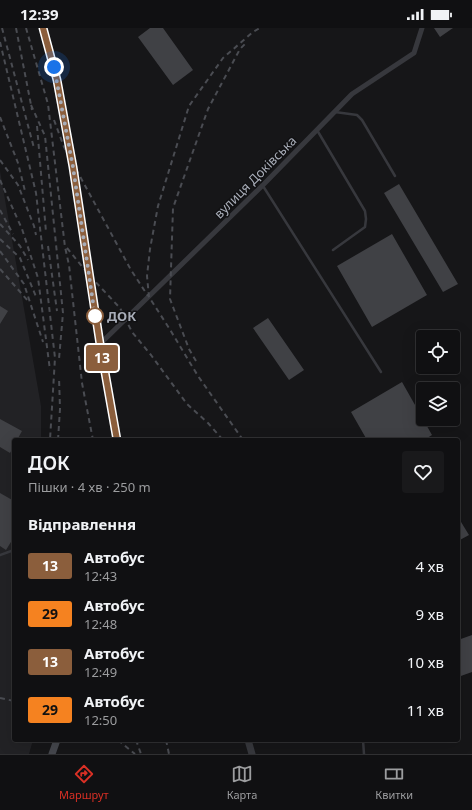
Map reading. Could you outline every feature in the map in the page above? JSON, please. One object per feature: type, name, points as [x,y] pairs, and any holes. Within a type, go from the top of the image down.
[{"type":"main road","points":[[43,28],[57,80],[73,167],[100,344],[117,438]]},
{"type":"main road","points":[[52,754],[56,742]]},
{"type":"street","name":"вулиця Доківська","points":[[100,344],[263,185],[352,94],[414,53],[422,28]]},
{"type":"street","points":[[249,742],[252,754]]},
{"type":"lane","points":[[335,112],[357,115],[362,120],[395,176]]},
{"type":"lane","points":[[317,129],[365,210],[365,227],[333,250]]},
{"type":"lane","points":[[263,185],[381,372]]},
{"type":"lane","points":[[0,555],[12,551]]},
{"type":"lane","points":[[363,742],[364,754]]},
{"type":"shaded area","points":[[0,171],[41,406],[41,438],[12,438],[12,742],[32,742],[29,754],[0,754]]},
{"type":"building","points":[[150,28],[163,28],[193,70],[173,85],[138,37]]},
{"type":"building","points":[[434,28],[453,28],[440,37]]},
{"type":"building","points":[[399,184],[458,284],[443,292],[384,193]]},
{"type":"building","points":[[392,234],[427,295],[372,327],[337,266]]},
{"type":"building","points":[[0,306],[8,311],[0,324]]},
{"type":"building","points":[[268,318],[304,370],[289,380],[253,328]]},
{"type":"building","points":[[402,382],[416,407],[416,426],[427,426],[432,435],[427,438],[366,438],[351,412]]},
{"type":"building","points":[[0,419],[22,431],[18,438],[12,438],[12,450],[10,453],[0,447]]},
{"type":"building","points":[[0,493],[12,500],[12,540],[6,550],[0,546]]},
{"type":"building","points":[[460,520],[469,535],[460,540]]},
{"type":"building","points":[[472,635],[472,672],[460,676],[460,639]]},
{"type":"railway","points":[[2,28],[34,148]]},
{"type":"railway","points":[[16,28],[32,110]]},
{"type":"railway","points":[[26,28],[48,104],[65,247],[69,265],[82,383],[93,438]]},
{"type":"railway","points":[[242,438],[198,376],[149,297],[147,276],[150,249],[158,206],[189,106],[223,58],[253,32],[260,28]]},
{"type":"railway","points":[[0,42],[36,193],[55,358],[50,438]]},
{"type":"railway","points":[[196,361],[189,349],[170,299],[173,208],[208,109],[240,49],[245,44]]},
{"type":"railway","points":[[31,105],[45,136],[63,313],[59,359]]},
{"type":"railway","points":[[0,117],[18,163],[25,191]]},
{"type":"railway","points":[[54,120],[64,147],[131,270],[148,296]]},
{"type":"railway","points":[[37,126],[46,232]]},
{"type":"railway","points":[[0,160],[18,185],[36,235]]},
{"type":"railway","points":[[0,180],[22,229],[38,278],[50,370]]},
{"type":"railway","points":[[0,210],[13,234]]},
{"type":"railway","points":[[0,224],[20,246],[28,260]]},
{"type":"railway","points":[[0,239],[20,258],[37,299]]},
{"type":"railway","points":[[48,246],[57,311]]},
{"type":"railway","points":[[67,248],[89,275],[120,308],[132,332],[187,404],[208,423],[221,438]]},
{"type":"railway","points":[[0,251],[24,284],[43,342]]},
{"type":"railway","points":[[0,269],[29,302]]},
{"type":"railway","points":[[58,438],[60,409],[59,377]]},
{"type":"railway","points":[[0,698],[12,701]]},
{"type":"railway","points":[[120,742],[135,754]]},
{"type":"railway","points":[[137,742],[141,754]]},
{"type":"railway","points":[[166,742],[169,754]]},
{"type":"bus line","name":"13","points":[[43,28],[57,80],[73,167],[100,344],[117,438]]},
{"type":"place","name":"ДОК","points":[[95,316]]},
{"type":"route","points":[[54,67],[73,167],[95,316]]}]
